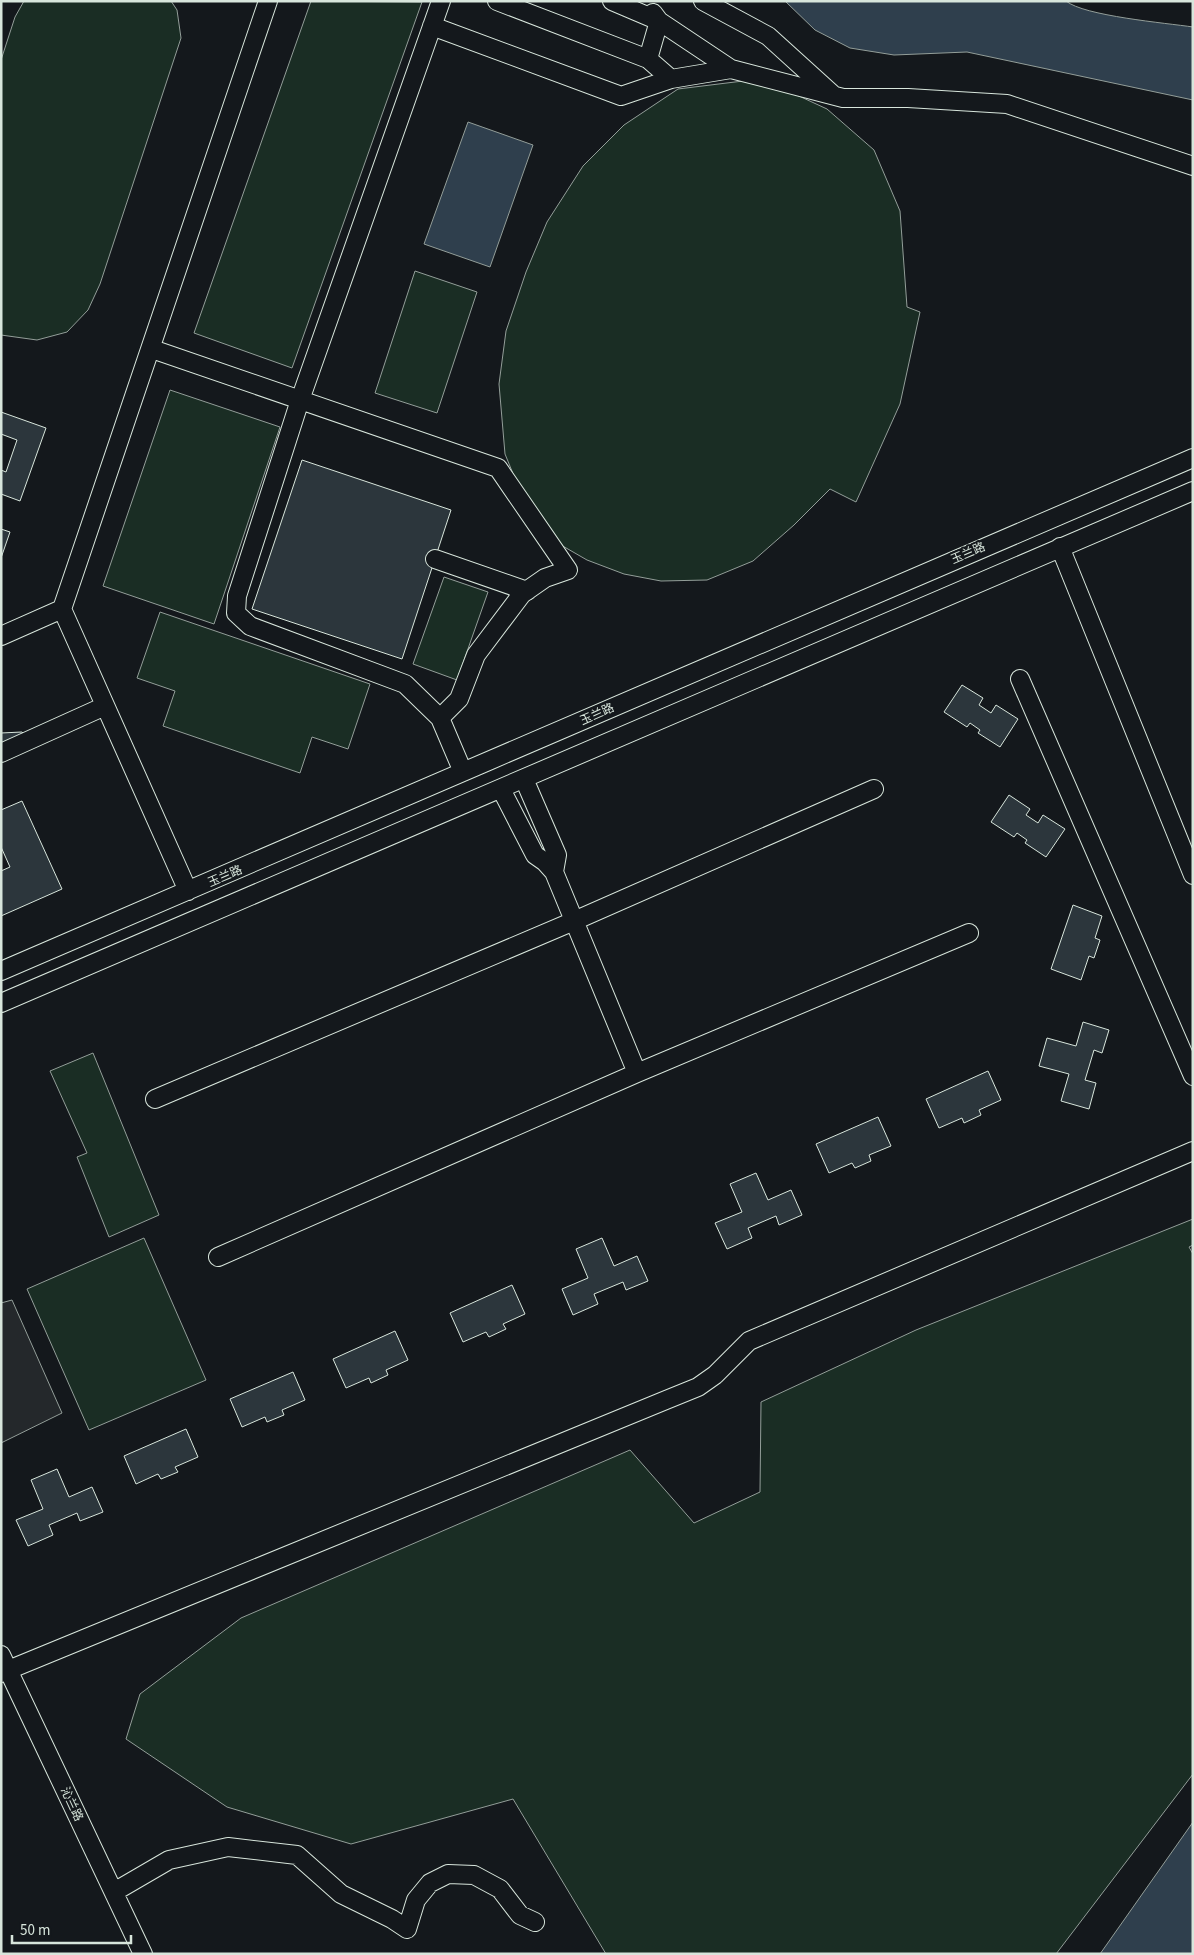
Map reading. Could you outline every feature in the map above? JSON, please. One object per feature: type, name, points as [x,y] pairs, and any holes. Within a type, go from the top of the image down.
[{"type":"street","points":[[188,892],[62,609],[152,349],[268,1]]},
{"type":"street","points":[[441,1],[300,400],[237,596],[236,613],[250,626],[405,684],[440,718],[463,772]]},
{"type":"street","points":[[497,1],[648,59],[670,79]]},
{"type":"street","points":[[612,1],[659,21],[731,70],[842,98],[908,98],[1007,104],[1193,166]]},
{"type":"street","points":[[643,1],[659,21]]},
{"type":"street","points":[[704,1],[768,36],[836,97]]},
{"type":"street","points":[[648,59],[659,21]]},
{"type":"street","points":[[432,26],[621,96],[670,79],[731,70]]},
{"type":"street","points":[[152,349],[498,468],[568,570],[545,578],[522,594],[476,655],[460,699],[440,718]]},
{"type":"street","name":"玉兰路","points":[[1,971],[188,892],[870,594],[1193,458]]},
{"type":"street","points":[[1,1003],[302,876],[1193,491]]},
{"type":"street","points":[[1060,547],[1193,875]]},
{"type":"street","points":[[435,559],[527,591]]},
{"type":"street","points":[[1,636],[62,609]]},
{"type":"street","points":[[1020,679],[1193,1076]]},
{"type":"street","points":[[1,753],[105,706]]},
{"type":"street","points":[[524,779],[557,854],[554,872]]},
{"type":"street","points":[[501,789],[535,855],[554,872],[637,1073]]},
{"type":"street","points":[[155,1099],[574,921],[874,789]]},
{"type":"street","points":[[218,1257],[637,1073],[969,933]]},
{"type":"street","points":[[4,1666],[698,1387],[715,1375],[749,1341],[1193,1151]]},
{"type":"street","name":"沁兰路","points":[[4,1666],[143,1954]]},
{"type":"street","points":[[114,1892],[169,1860],[228,1847],[297,1855],[341,1894],[392,1919],[407,1929],[416,1900],[430,1882],[448,1874],[474,1875],[500,1889],[520,1915],[535,1922]]},
{"type":"green space","points":[[24,1],[171,1],[177,10],[181,38],[100,284],[88,310],[67,332],[37,340],[1,335],[1,60],[15,17]]},
{"type":"green space","points":[[311,1],[422,2],[292,368],[194,333]]},
{"type":"green space","points":[[743,81],[786,90],[827,109],[874,150],[900,211],[907,307],[920,312],[900,404],[856,502],[830,489],[794,525],[753,561],[707,580],[661,581],[624,574],[587,560],[554,541],[527,508],[505,454],[499,384],[506,331],[526,272],[547,222],[583,166],[624,125],[678,89]]},
{"type":"green space","points":[[415,271],[477,292],[437,413],[375,393]]},
{"type":"green space","points":[[170,390],[280,427],[214,624],[103,586]]},
{"type":"green space","points":[[444,577],[488,592],[457,680],[413,664]]},
{"type":"green space","points":[[160,612],[370,684],[348,749],[312,737],[300,773],[163,726],[175,691],[137,678]]},
{"type":"green space","points":[[93,1053],[159,1215],[109,1237],[77,1157],[87,1153],[50,1071]]},
{"type":"green space","points":[[1193,1219],[1193,1245],[1189,1247],[1193,1254],[1193,1774],[1056,1954],[606,1954],[513,1799],[351,1844],[227,1807],[126,1739],[140,1694],[241,1618],[630,1450],[694,1523],[760,1492],[761,1402],[916,1330]]},
{"type":"green space","points":[[144,1238],[206,1380],[89,1430],[27,1289]]},
{"type":"shaded area","points":[[12,1300],[62,1413],[1,1443],[1,1303]]},
{"type":"water","points":[[785,1],[1066,1],[1090,11],[1107,15],[1193,27],[1193,100],[967,52],[894,55],[850,48],[815,30]]},
{"type":"water","points":[[468,122],[533,145],[490,267],[424,244]]},
{"type":"water","points":[[1193,1822],[1193,1954],[1100,1954]]},
{"type":"building","points":[[1,412],[46,428],[20,501],[1,494],[1,470],[6,472],[17,440],[1,434]]},
{"type":"building","points":[[302,460],[451,510],[402,659],[252,609]]},
{"type":"building","points":[[1,529],[10,532],[1,558]]},
{"type":"building","points":[[962,685],[983,698],[979,705],[991,713],[996,705],[1018,719],[1000,747],[978,733],[980,730],[970,723],[967,727],[944,712]]},
{"type":"building","points":[[22,732],[27,737],[1,744],[1,733]]},
{"type":"building","points":[[1009,795],[1030,809],[1026,815],[1038,823],[1043,815],[1065,829],[1046,857],[1025,843],[1027,840],[1017,833],[1014,837],[991,822]]},
{"type":"building","points":[[22,801],[62,889],[1,916],[1,871],[10,867],[1,847],[1,810]]},
{"type":"building","points":[[1073,905],[1102,916],[1095,938],[1100,940],[1094,958],[1089,956],[1081,980],[1051,969]]},
{"type":"building","points":[[1083,1022],[1109,1030],[1102,1053],[1094,1050],[1085,1080],[1096,1083],[1089,1109],[1061,1101],[1069,1074],[1039,1066],[1047,1038],[1076,1046]]},
{"type":"building","points":[[988,1071],[1001,1100],[979,1110],[981,1115],[964,1123],[962,1118],[939,1128],[926,1099]]},
{"type":"building","points":[[878,1117],[891,1146],[869,1155],[871,1161],[855,1168],[852,1163],[829,1173],[816,1144]]},
{"type":"building","points":[[756,1173],[768,1200],[791,1190],[802,1215],[779,1225],[776,1216],[748,1228],[752,1238],[727,1249],[715,1223],[742,1212],[730,1184]]},
{"type":"building","points":[[602,1238],[614,1266],[637,1256],[648,1281],[626,1290],[623,1282],[594,1294],[598,1304],[573,1315],[562,1289],[588,1278],[576,1249]]},
{"type":"building","points":[[512,1285],[525,1314],[503,1324],[506,1329],[489,1337],[486,1332],[463,1342],[450,1313]]},
{"type":"building","points":[[395,1331],[408,1360],[386,1370],[388,1375],[371,1383],[369,1378],[346,1388],[333,1359]]},
{"type":"building","points":[[293,1372],[305,1400],[282,1410],[284,1415],[267,1422],[265,1417],[242,1427],[230,1399]]},
{"type":"building","points":[[186,1429],[198,1457],[175,1467],[178,1472],[161,1479],[158,1474],[136,1484],[124,1456]]},
{"type":"building","points":[[57,1469],[69,1497],[92,1487],[103,1512],[80,1521],[77,1513],[49,1525],[53,1535],[28,1546],[16,1520],[43,1509],[31,1480]]}]
